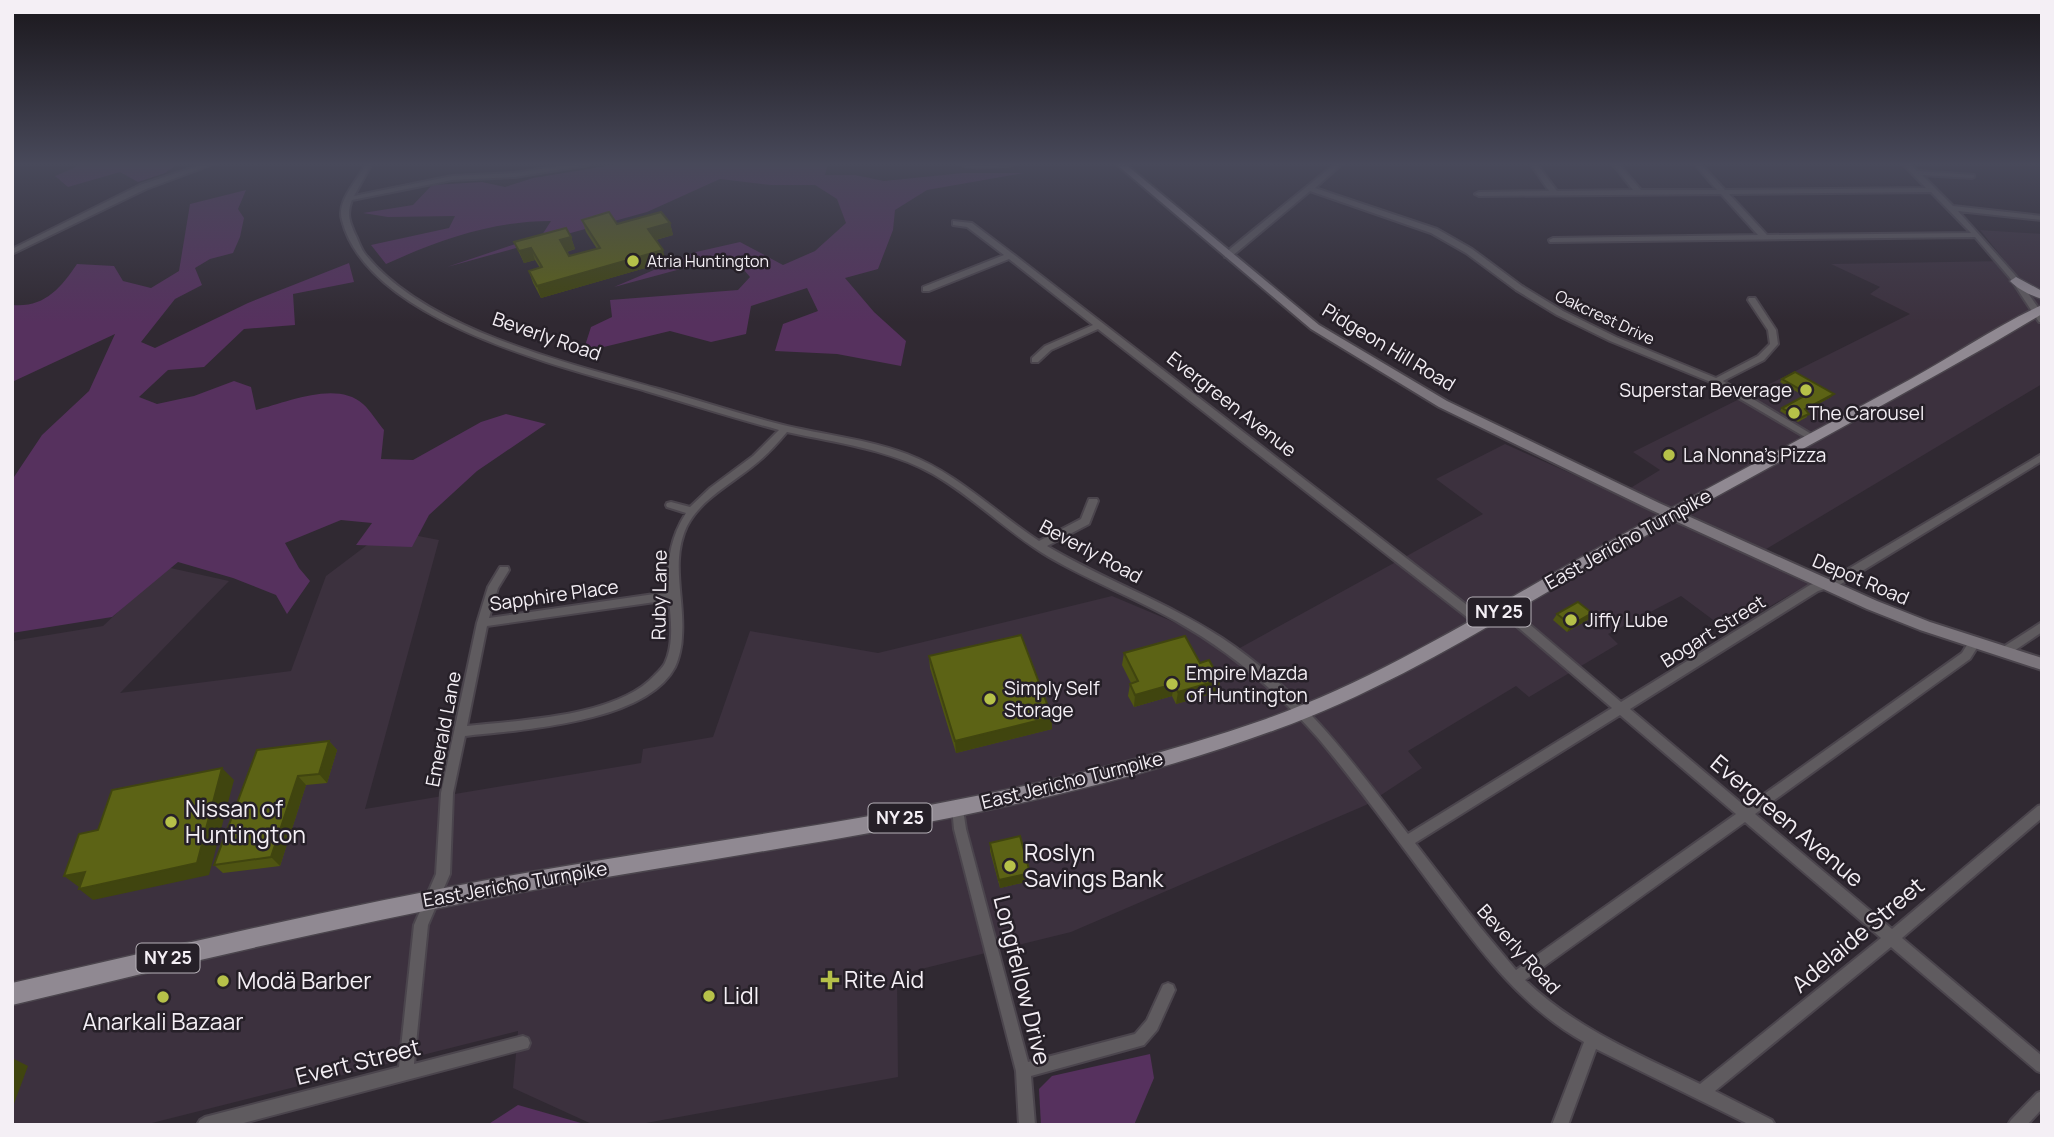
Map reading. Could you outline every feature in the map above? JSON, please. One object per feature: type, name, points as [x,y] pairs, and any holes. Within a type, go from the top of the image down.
[{"type":"main road","points":[[2016,281],[2042,295]]},
{"type":"main road","name":"East Jericho Turnpike","points":[[12,994],[432,899],[958,807],[1175,754],[1303,713],[1394,669],[2040,314]]},
{"type":"street","points":[[12,252],[84,216]]},
{"type":"street","name":"Beverly Road","points":[[345,216],[352,240],[359,251],[382,278],[420,306],[530,354],[785,428],[873,447],[917,462],[971,493],[1039,547],[1168,612],[1219,642],[1268,679],[1303,713],[1515,979],[1539,1003],[1592,1040],[1767,1125]]},
{"type":"street","name":"Pidgeon Hill Road","points":[[1181,216],[1315,327],[1399,379],[1491,428],[1672,514]]},
{"type":"street","points":[[1228,256],[1276,216]]},
{"type":"street","name":"Oakcrest Drive","points":[[1391,216],[1434,231],[1469,251],[1519,288],[1560,313],[1613,339],[1716,381],[1813,438]]},
{"type":"street","points":[[1745,216],[1765,239]]},
{"type":"street","points":[[1960,216],[2016,281],[2040,314]]},
{"type":"street","points":[[2025,216],[2042,218]]},
{"type":"street","name":"Evergreen Avenue","points":[[956,223],[969,225],[1010,256],[1480,622]]},
{"type":"street","points":[[1553,240],[1978,235]]},
{"type":"street","points":[[926,289],[1010,256]]},
{"type":"street","points":[[1716,381],[1761,358],[1774,344],[1772,330],[1752,300]]},
{"type":"street","points":[[1035,360],[1048,348],[1098,326]]},
{"type":"street","name":"Ruby Lane","points":[[460,732],[593,713],[620,705],[641,694],[658,680],[673,660],[677,642],[673,596],[675,549],[680,530],[691,511],[711,491],[752,462],[785,428]]},
{"type":"street","name":"Bogart Street","points":[[1406,842],[1814,588],[1837,582],[2042,457]]},
{"type":"street","points":[[1039,547],[1085,520],[1093,501]]},
{"type":"street","points":[[671,505],[691,511]]},
{"type":"street","name":"Depot Road","points":[[1672,514],[1825,585],[1914,622],[2042,664]]},
{"type":"street","name":"Emerald Lane","points":[[406,1073],[421,925],[443,874],[447,793],[482,623],[493,587],[504,570]]},
{"type":"street","name":"Sapphire Place","points":[[482,623],[673,596]]},
{"type":"street","name":"Evergreen Avenue","points":[[1504,609],[2042,1066]]},
{"type":"street","points":[[2004,652],[2042,626]]},
{"type":"street","points":[[1515,979],[1966,656],[1974,643]]},
{"type":"street","name":"Longfellow Drive","points":[[958,807],[960,829],[1023,1071],[1027,1125]]},
{"type":"street","name":"Adelaide Street","points":[[1702,1093],[1893,937],[2042,810]]},
{"type":"street","points":[[1023,1071],[1139,1040],[1152,1025],[1168,990]]},
{"type":"street","points":[[1560,1125],[1592,1040]]},
{"type":"street","name":"Evert Street","points":[[205,1125],[523,1043]]},
{"type":"street","points":[[2016,1125],[2042,1098]]},
{"type":"shaded area","points":[[188,216],[243,216],[240,237],[233,253],[210,259],[195,268],[202,285],[175,299],[141,342],[155,348],[248,303],[349,263],[354,282],[293,294],[295,325],[244,329],[204,367],[168,370],[139,397],[157,404],[194,396],[234,381],[251,387],[256,410],[311,395],[339,394],[352,397],[366,407],[384,430],[381,459],[413,460],[481,422],[506,414],[546,424],[477,471],[429,515],[412,547],[356,545],[372,523],[341,520],[285,543],[310,581],[287,614],[276,595],[233,578],[178,562],[112,617],[12,633],[12,480],[42,435],[89,391],[115,334],[12,382],[12,305],[33,303],[50,295],[77,264],[114,266],[123,281],[151,288],[179,271]]},
{"type":"shaded area","points":[[382,216],[451,216],[388,217]]},
{"type":"shaded area","points":[[455,216],[632,216],[447,267],[542,235],[551,221],[487,228],[426,247],[386,264],[371,245],[449,228]]},
{"type":"shaded area","points":[[843,216],[894,216],[893,230],[878,269],[845,278],[874,312],[906,341],[901,366],[837,354],[775,351],[783,324],[818,311],[807,288],[751,306],[746,334],[711,342],[670,331],[583,352],[591,327],[612,317],[610,300],[738,290],[750,277],[738,263],[703,263],[614,287],[696,252],[740,242],[783,265],[815,251],[846,223]]},
{"type":"shaded area","points":[[1980,230],[2042,234],[2042,384],[1753,557],[1810,583],[1728,631],[1681,596],[1608,634],[1618,644],[1529,697],[1516,686],[1408,751],[1422,768],[1366,805],[1071,932],[897,975],[898,1077],[635,1125],[594,1125],[513,1088],[518,1031],[144,1125],[12,1125],[12,641],[103,626],[166,567],[229,581],[120,693],[291,671],[326,576],[387,530],[439,540],[365,809],[641,763],[643,749],[713,737],[750,631],[878,653],[1112,596],[1238,649],[1483,514],[1436,479],[1505,444],[1619,495],[1660,470],[1633,452],[1910,314],[1870,294],[1880,287],[1831,264],[2005,261]]},
{"type":"shaded area","points":[[1150,1054],[1154,1078],[1134,1125],[1041,1125],[1039,1089],[1052,1076]]},
{"type":"shaded area","points":[[518,1105],[588,1125],[487,1125]]},
{"type":"building","points":[[595,216],[612,216],[617,224],[646,216],[664,216],[670,223],[648,229],[663,250],[537,286],[529,271],[542,267],[531,248],[519,251],[514,242],[566,228],[571,237],[560,240],[569,256],[600,248],[582,220]]},
{"type":"building","points":[[1795,372],[1834,394],[1805,409],[1809,414],[1800,418],[1782,408],[1808,394],[1782,379]]},
{"type":"building","points":[[1578,602],[1592,613],[1571,625],[1557,614]]},
{"type":"building","name":"Simply Self Storage","points":[[1021,635],[1052,717],[955,741],[929,656]]},
{"type":"building","name":"Empire Mazda of Huntington","points":[[1185,636],[1200,663],[1209,660],[1220,680],[1178,692],[1174,684],[1135,695],[1130,684],[1138,681],[1124,653]]},
{"type":"building","points":[[329,741],[319,774],[298,776],[271,857],[214,865],[257,750]]},
{"type":"building","name":"Nissan of Huntington","points":[[222,768],[197,863],[79,889],[85,872],[64,876],[79,834],[98,830],[112,790]]},
{"type":"building","name":"Roslyn Savings Bank","points":[[1020,836],[1030,873],[999,880],[990,843]]},
{"type":"place","name":"Atria Huntington","points":[[633,261]]},
{"type":"place","name":"Superstar Beverage","points":[[1806,390]]},
{"type":"place","name":"The Carousel","points":[[1794,413]]},
{"type":"place","name":"La Nonna's Pizza","points":[[1669,455]]},
{"type":"place","name":"Jiffy Lube","points":[[1571,620]]},
{"type":"place","name":"Empire Mazda of Huntington","points":[[1172,684]]},
{"type":"place","name":"Simply Self Storage","points":[[990,699]]},
{"type":"place","name":"Nissan of Huntington","points":[[171,822]]},
{"type":"place","name":"Roslyn Savings Bank","points":[[1010,866]]},
{"type":"place","name":"Rite Aid","points":[[830,980]]},
{"type":"place","name":"Modä Barber","points":[[223,981]]},
{"type":"place","name":"Lidl","points":[[709,996]]},
{"type":"place","name":"Anarkali Bazaar","points":[[163,997]]}]
